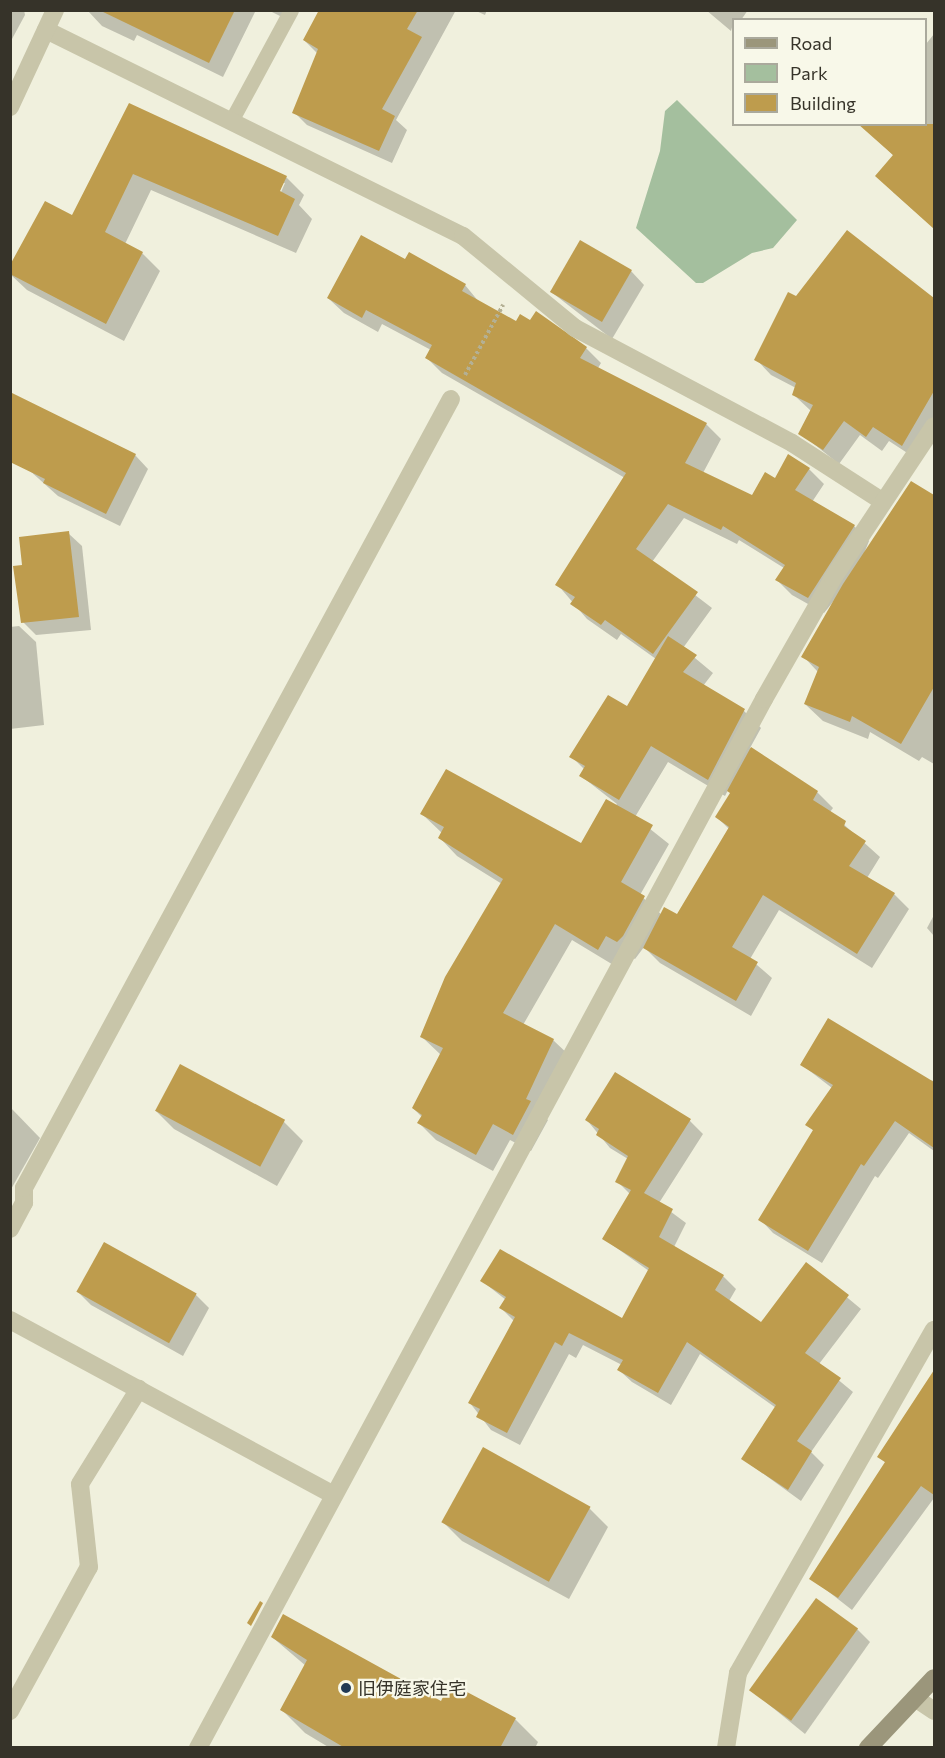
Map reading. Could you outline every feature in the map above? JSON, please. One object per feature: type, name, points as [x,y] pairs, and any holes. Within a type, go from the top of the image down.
[{"type":"main road","points":[[868,1748],[934,1678]]},
{"type":"street","points":[[10,107],[55,10]]},
{"type":"street","points":[[46,30],[463,236],[516,282],[575,328],[792,442],[882,501]]},
{"type":"street","points":[[10,1229],[24,1203],[24,1188],[451,399]]},
{"type":"street","points":[[198,1748],[764,699],[833,578],[882,501],[934,426]]},
{"type":"street","points":[[10,1320],[334,1495]]},
{"type":"street","points":[[726,1748],[738,1673],[934,1330]]},
{"type":"street","points":[[10,1711],[89,1567],[80,1484],[139,1389]]},
{"type":"street","points":[[915,1698],[934,1711]]},
{"type":"lane","points":[[231,122],[291,10]]},
{"type":"path","points":[[451,399],[516,282]]},
{"type":"green space","points":[[677,100],[797,220],[773,248],[752,253],[703,283],[696,283],[636,228],[660,151],[665,111]]},
{"type":"building","points":[[99,10],[235,10],[209,63]]},
{"type":"building","points":[[319,10],[418,10],[407,29],[422,37],[382,109],[395,116],[379,151],[292,113],[318,49],[303,40]]},
{"type":"building","points":[[129,103],[287,176],[280,191],[295,199],[278,236],[133,174],[105,232],[143,252],[106,324],[10,274],[10,265],[45,201],[72,215]]},
{"type":"building","points":[[927,124],[934,124],[934,229],[875,176],[893,155],[860,126],[927,126]]},
{"type":"building","points":[[847,230],[934,298],[934,391],[902,446],[873,427],[866,437],[844,421],[823,450],[798,434],[813,405],[792,395],[796,383],[754,360],[788,292],[796,296]]},
{"type":"building","points":[[361,235],[405,259],[409,252],[466,284],[462,291],[516,321],[520,314],[530,320],[536,311],[587,347],[580,358],[707,423],[685,463],[752,495],[765,472],[775,478],[788,454],[810,468],[795,490],[855,525],[808,598],[775,580],[785,565],[723,526],[721,530],[668,504],[636,549],[698,592],[653,654],[605,620],[601,625],[570,604],[575,597],[555,585],[626,473],[425,358],[432,345],[366,310],[362,318],[327,298]]},
{"type":"building","points":[[580,240],[632,270],[602,322],[550,292]]},
{"type":"building","points":[[10,392],[136,454],[106,514],[43,483],[45,479],[10,462]]},
{"type":"building","points":[[911,481],[934,495],[934,687],[901,744],[852,716],[850,722],[804,704],[819,667],[801,657],[843,584]]},
{"type":"building","points":[[69,531],[79,617],[21,623],[13,566],[22,565],[19,537]]},
{"type":"building","points":[[668,636],[697,655],[683,672],[745,709],[708,780],[651,746],[619,800],[579,776],[585,766],[569,757],[608,695],[627,706]]},
{"type":"building","points":[[751,747],[818,791],[813,800],[846,821],[844,826],[866,841],[849,866],[895,893],[857,954],[763,895],[732,947],[758,962],[736,1001],[643,948],[664,907],[677,914],[729,827],[715,817],[730,793],[727,791]]},
{"type":"building","points":[[446,769],[581,843],[606,799],[653,825],[621,882],[645,896],[623,936],[617,942],[606,936],[598,950],[555,924],[503,1013],[554,1039],[526,1099],[531,1101],[513,1135],[493,1124],[476,1155],[417,1123],[422,1115],[412,1108],[443,1048],[420,1037],[445,977],[503,879],[438,838],[444,827],[420,814]]},
{"type":"building","points":[[828,1018],[934,1082],[934,1148],[895,1121],[864,1166],[861,1164],[808,1251],[758,1220],[813,1130],[805,1125],[833,1085],[800,1065]]},
{"type":"building","points":[[180,1064],[285,1120],[260,1167],[155,1111]]},
{"type":"building","points":[[615,1072],[691,1119],[644,1193],[673,1209],[659,1237],[724,1275],[715,1290],[761,1322],[806,1262],[849,1295],[805,1353],[841,1378],[797,1441],[812,1451],[788,1490],[741,1459],[776,1405],[687,1342],[658,1393],[617,1370],[623,1360],[569,1333],[562,1346],[555,1342],[507,1433],[476,1417],[480,1409],[468,1403],[515,1317],[499,1308],[506,1297],[480,1281],[500,1249],[622,1318],[649,1268],[602,1239],[631,1190],[615,1182],[628,1156],[596,1135],[599,1129],[585,1120]]},
{"type":"building","points":[[104,1242],[197,1293],[169,1343],[76,1292]]},
{"type":"building","points":[[934,1370],[934,1495],[921,1486],[838,1598],[809,1579],[885,1462],[877,1457]]},
{"type":"building","points":[[483,1447],[591,1507],[549,1582],[441,1522]]},
{"type":"building","points":[[816,1598],[858,1629],[791,1721],[749,1690]]},
{"type":"building","points":[[260,1601],[263,1603],[251,1626],[247,1623]]},
{"type":"building","name":"旧伊庭家住宅","points":[[283,1614],[441,1701],[450,1683],[516,1718],[500,1748],[345,1748],[280,1710],[307,1660],[271,1637]]},
{"type":"place","name":"旧伊庭家住宅","points":[[346,1688]]}]
